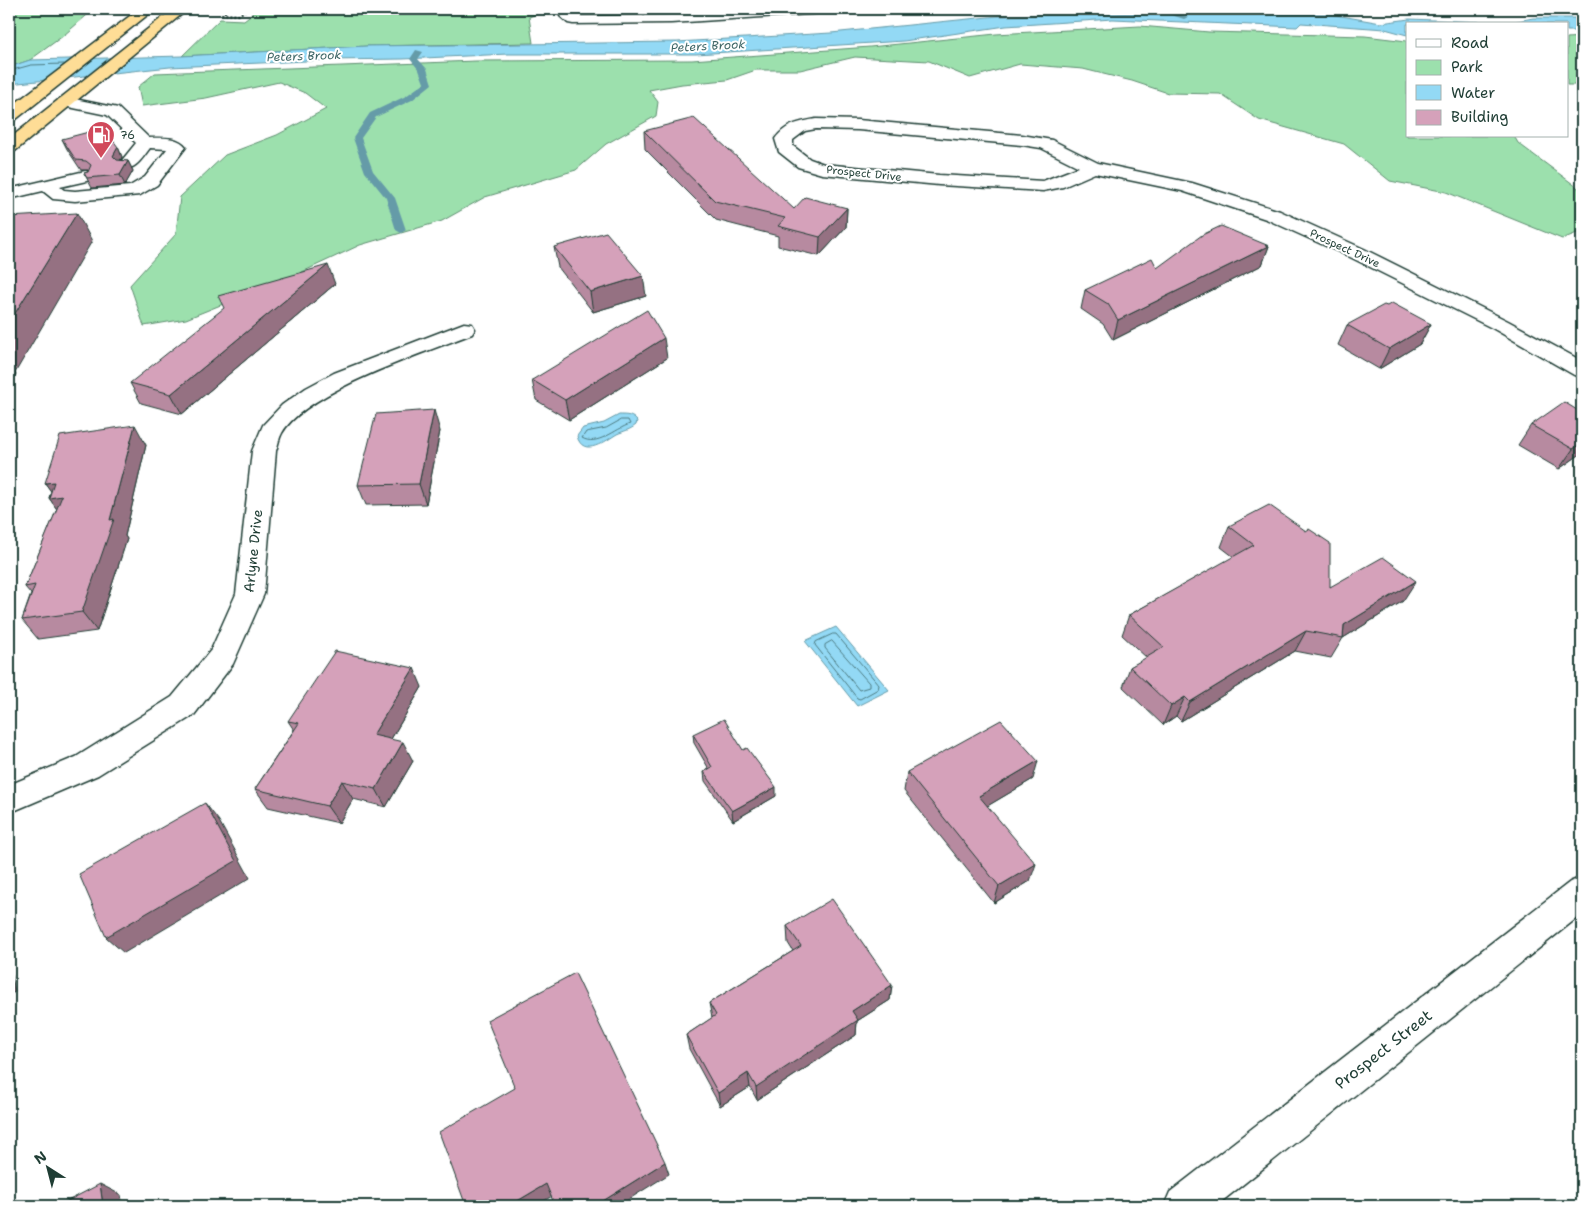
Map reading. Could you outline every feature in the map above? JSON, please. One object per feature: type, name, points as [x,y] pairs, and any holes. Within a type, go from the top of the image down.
[{"type":"highway","points":[[9,116],[148,9]]},
{"type":"highway","points":[[9,147],[181,9]]},
{"type":"highway","points":[[168,20],[185,9]]},
{"type":"street","points":[[572,9],[568,11],[567,16],[573,20],[671,19],[825,9]]},
{"type":"street","points":[[47,186],[59,195],[75,196],[134,191],[151,181],[176,147],[167,143],[145,143],[112,111],[65,102]]},
{"type":"street","name":"Prospect Drive","points":[[1093,168],[1056,184],[1042,186],[939,180],[822,169],[804,163],[786,148],[784,139],[790,132],[800,127],[816,124],[867,125],[1046,144],[1093,168],[1186,187],[1273,216],[1357,253],[1501,325],[1582,370]]},
{"type":"street","points":[[128,164],[145,143]]},
{"type":"street","points":[[9,194],[85,176]]},
{"type":"street","name":"Arlyne Drive","points":[[9,798],[87,766],[183,706],[223,656],[250,594],[264,451],[271,430],[290,410],[314,392],[342,378],[464,329]]},
{"type":"street","name":"Prospect Street","points":[[1184,1206],[1582,893]]},
{"type":"path","points":[[229,9],[222,14],[239,15],[247,9]]},
{"type":"green space","points":[[9,9],[94,9],[63,36],[30,60],[9,67]]},
{"type":"green space","points":[[258,9],[550,9],[529,17],[533,43],[367,46],[182,56],[220,19],[244,20]]},
{"type":"green space","points":[[1140,26],[1209,32],[1365,36],[1406,41],[1406,138],[1515,138],[1518,143],[1577,187],[1582,193],[1582,231],[1562,239],[1446,192],[1390,181],[1344,144],[1259,120],[1220,94],[1168,93],[1132,81],[1083,69],[1020,64],[970,78],[929,61],[855,57],[800,70],[756,70],[727,80],[682,84],[649,90],[658,102],[656,116],[606,144],[576,170],[485,197],[442,221],[360,245],[300,273],[186,319],[144,326],[130,285],[176,234],[180,197],[225,155],[277,135],[326,109],[305,93],[279,82],[206,98],[142,106],[138,87],[155,73],[476,61],[692,60],[870,47],[996,34]]},
{"type":"green space","points":[[1582,37],[1582,85],[1568,85],[1568,38]]},
{"type":"water","name":"Peters Brook","points":[[1150,13],[1330,14],[1381,23],[1409,19],[1483,22],[1406,22],[1406,35],[1385,29],[1301,23],[1297,27],[1113,19],[1006,26],[904,41],[696,54],[508,54],[329,60],[170,67],[9,84],[9,67],[30,60],[182,56],[367,46],[677,42],[831,33],[998,16]]},
{"type":"water","points":[[1533,18],[1582,18],[1582,31],[1568,31],[1568,22],[1513,22]]},
{"type":"water","points":[[619,415],[627,415],[633,418],[637,421],[636,425],[596,446],[584,446],[580,443],[577,436],[583,428],[604,423]]},
{"type":"water","points":[[836,627],[889,690],[857,706],[805,641]]},
{"type":"building","points":[[694,118],[794,209],[805,197],[847,208],[820,237],[778,226],[785,218],[715,201],[644,131]]},
{"type":"building","points":[[104,128],[118,147],[113,156],[117,160],[128,161],[120,175],[87,178],[84,173],[88,172],[91,165],[86,161],[76,160],[62,139]]},
{"type":"building","points":[[77,213],[9,323],[9,217]]},
{"type":"building","points":[[1221,226],[1269,246],[1118,320],[1108,304],[1085,290],[1152,258],[1157,268],[1202,235]]},
{"type":"building","points":[[606,232],[643,276],[590,292],[554,247]]},
{"type":"building","points":[[328,265],[171,394],[130,383],[224,308],[218,296]]},
{"type":"building","points":[[1392,303],[1431,324],[1389,349],[1347,325],[1384,305],[1387,306]]},
{"type":"building","points":[[647,310],[664,338],[565,400],[532,380]]},
{"type":"building","points":[[1564,402],[1582,413],[1582,443],[1573,449],[1531,425]]},
{"type":"building","points":[[434,410],[419,484],[358,485],[376,414]]},
{"type":"building","points":[[135,425],[110,520],[114,519],[82,612],[22,620],[35,585],[25,587],[62,496],[49,498],[54,482],[45,483],[60,436]]},
{"type":"building","points":[[1269,505],[1306,531],[1309,529],[1330,543],[1330,587],[1383,557],[1416,581],[1344,625],[1343,638],[1306,631],[1190,702],[1185,697],[1171,706],[1130,667],[1164,647],[1129,615],[1254,545],[1229,526]]},
{"type":"building","points":[[335,651],[414,668],[373,735],[403,742],[376,789],[342,781],[327,806],[255,789],[299,723],[288,721]]},
{"type":"building","points":[[724,719],[743,750],[747,748],[776,787],[732,811],[704,772],[712,767],[693,734]]},
{"type":"building","points":[[1001,720],[1038,761],[979,796],[1036,864],[999,886],[907,772]]},
{"type":"building","points":[[205,803],[236,861],[106,937],[79,874]]},
{"type":"building","points":[[832,899],[892,985],[852,1011],[858,1020],[756,1087],[748,1073],[718,1093],[686,1035],[716,1015],[709,1003],[801,946],[787,926]]},
{"type":"building","points":[[575,973],[665,1162],[595,1206],[555,1206],[546,1184],[509,1206],[466,1206],[439,1132],[515,1088],[487,1020]]},
{"type":"building","points":[[100,1184],[103,1206],[58,1206]]},
{"type":"waterway","points":[[1157,9],[1184,17]]},
{"type":"waterway","points":[[401,230],[390,198],[369,172],[357,138],[373,115],[409,98],[428,84],[423,69],[414,59],[419,52]]},
{"type":"place","name":"76","points":[[101,159]]}]
